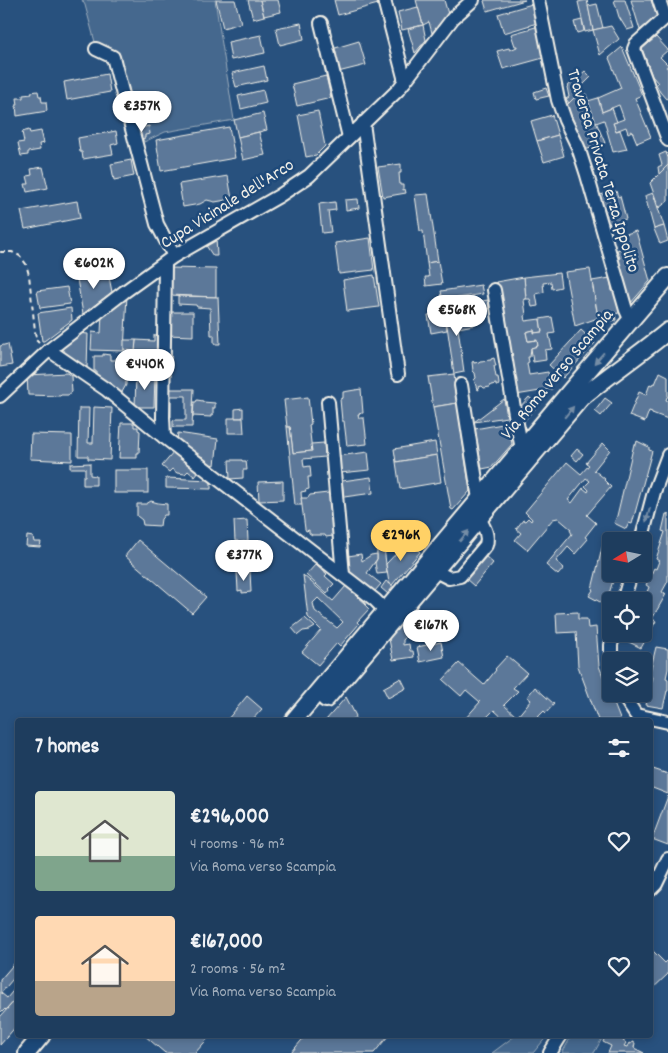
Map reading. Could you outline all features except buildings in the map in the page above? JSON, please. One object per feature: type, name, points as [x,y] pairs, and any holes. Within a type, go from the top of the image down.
[{"type":"main road","name":"Via Roma verso Scampia","points":[[311,718],[435,571],[481,509],[522,448],[668,277]]},
{"type":"main road","points":[[630,321],[626,338],[632,351],[639,354]]},
{"type":"main road","name":"Via Roma verso Scampia","points":[[296,718],[386,611],[581,398],[605,378],[666,336]]},
{"type":"main road","points":[[14,1053],[26,1038]]},
{"type":"main road","points":[[27,1053],[40,1038]]},
{"type":"street","points":[[384,0],[405,81]]},
{"type":"street","name":"Cupa Vicinale dell'Arco","points":[[0,396],[49,350],[124,292],[169,260],[279,196],[309,176],[398,90],[453,18],[473,0]]},
{"type":"street","name":"Traversa Privata Terza Ippolito","points":[[538,0],[558,100],[578,147],[630,321]]},
{"type":"street","points":[[660,0],[665,18],[636,44],[634,50],[668,140]]},
{"type":"street","points":[[321,23],[349,137]]},
{"type":"street","points":[[96,49],[113,57],[157,224],[169,260],[163,416],[164,437]]},
{"type":"street","points":[[364,123],[398,374]]},
{"type":"street","points":[[494,290],[522,448]]},
{"type":"street","points":[[49,350],[107,390],[164,437],[375,600],[386,611]]},
{"type":"street","points":[[435,571],[449,578],[460,576],[486,546],[488,540],[481,509],[461,385]]},
{"type":"street","points":[[328,402],[343,575]]},
{"type":"street","points":[[643,532],[654,492],[668,455]]},
{"type":"street","points":[[627,702],[636,715],[650,718]]},
{"type":"street","points":[[653,719],[668,722]]},
{"type":"street","points":[[653,887],[668,859]]},
{"type":"street","points":[[550,1053],[559,1038]]},
{"type":"path","points":[[0,252],[12,252],[20,256],[26,264],[29,275],[36,340],[49,350]]},
{"type":"shaded area","points":[[82,0],[215,0],[234,120],[165,132],[144,142],[118,54],[95,42]]},
{"type":"shaded area","points":[[512,1038],[546,1038],[533,1053],[492,1053]]},
{"type":"shaded area","points":[[570,1038],[602,1038],[594,1053],[562,1053]]}]
